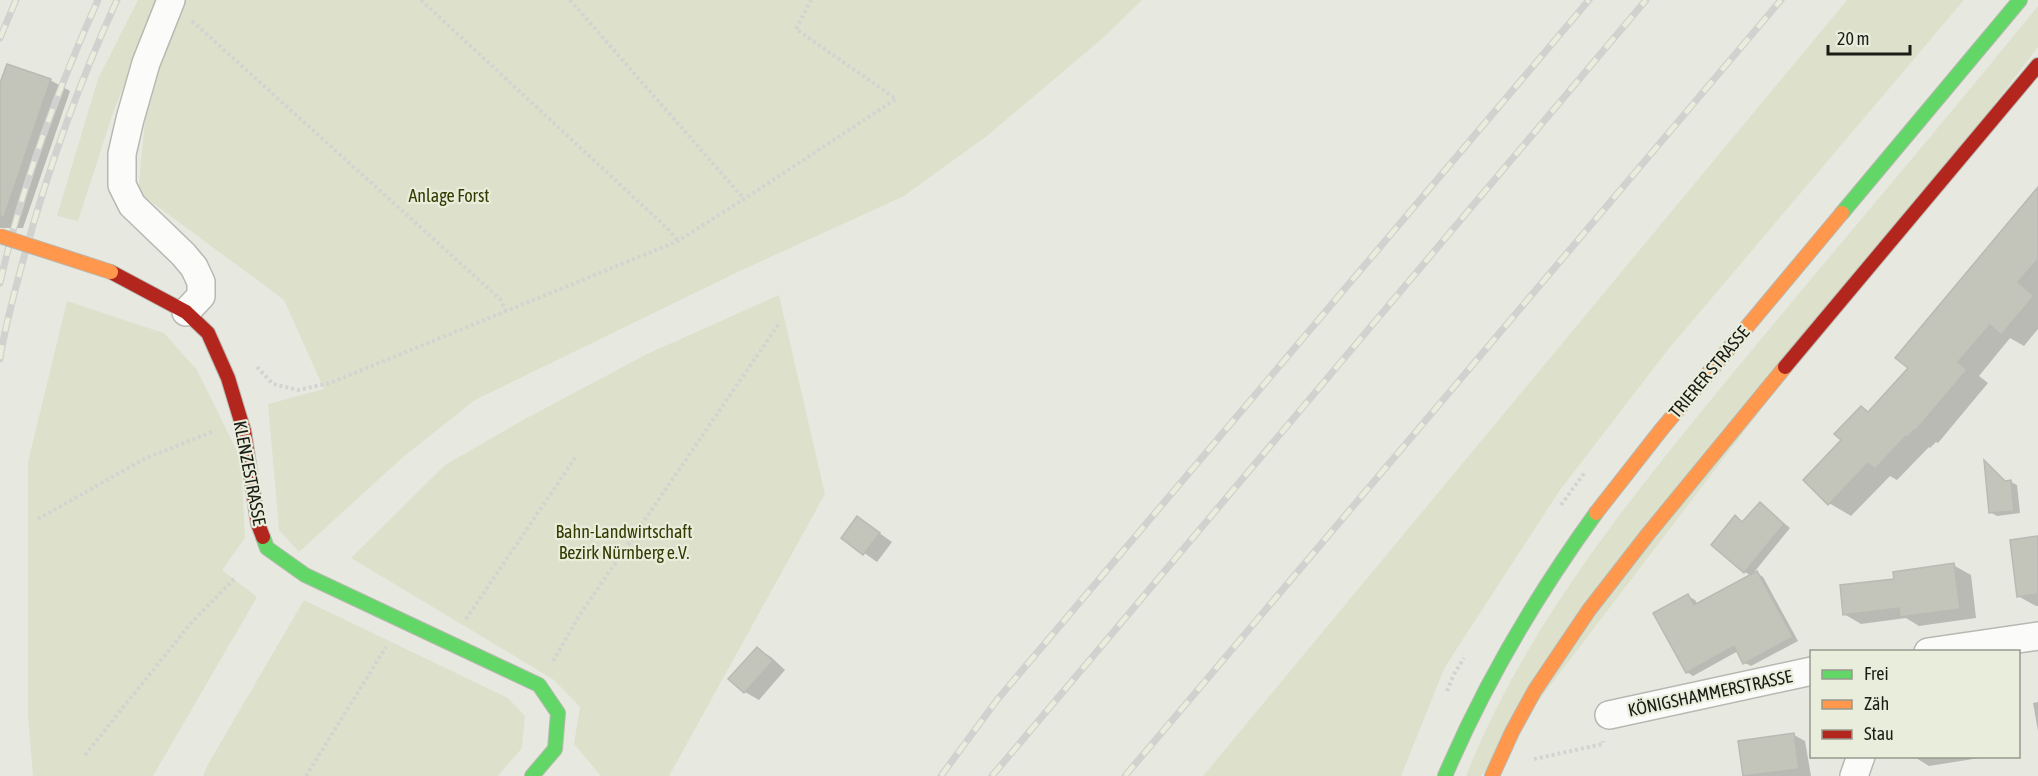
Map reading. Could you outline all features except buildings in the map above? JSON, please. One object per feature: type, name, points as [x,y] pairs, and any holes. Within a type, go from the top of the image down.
[{"type":"main road","name":"TRIERER STRASSE","points":[[1445,776],[1484,690],[1508,647],[1581,533],[1667,422],[2020,0]]},
{"type":"main road","points":[[1493,771],[1546,673],[1600,594],[1729,435],[2038,65]]},
{"type":"main road","name":"KLENZESTRASSE","points":[[0,236],[111,272],[186,312],[208,333],[228,378],[244,431],[258,524],[267,548],[305,575],[539,685]]},
{"type":"main road","points":[[532,776],[555,749],[558,713],[539,685]]},
{"type":"street","points":[[170,2],[146,63],[130,119],[122,154],[122,185],[132,205],[194,267],[201,282],[201,296],[186,312]]},
{"type":"street","points":[[1935,650],[2038,636]]},
{"type":"street","name":"KÖNIGSHAMMERSTRASSE","points":[[1609,715],[1810,671]]},
{"type":"street","points":[[1854,776],[1860,758]]},
{"type":"path","points":[[422,0],[669,230],[678,241]]},
{"type":"path","points":[[570,0],[696,142],[744,200]]},
{"type":"path","points":[[252,361],[273,384],[298,390],[330,383],[678,241],[744,200],[896,99],[796,29],[811,0]]},
{"type":"path","points":[[170,2],[500,299],[506,311]]},
{"type":"path","points":[[539,685],[579,616],[780,322]]},
{"type":"path","points":[[38,519],[144,459],[223,427]]},
{"type":"path","points":[[449,644],[577,455]]},
{"type":"path","points":[[85,755],[190,624],[234,579]]},
{"type":"path","points":[[306,776],[402,621]]},
{"type":"path","points":[[1493,771],[1603,744],[1609,715]]},
{"type":"green space","points":[[138,0],[157,0],[112,116],[78,221],[57,216],[98,79]]},
{"type":"green space","name":"Anlage Forst","points":[[185,0],[1142,0],[1103,38],[987,136],[904,196],[742,270],[475,400],[402,458],[299,552],[279,530],[268,404],[324,389],[284,300],[138,192],[147,101]]},
{"type":"green space","points":[[1847,0],[1964,0],[1667,351],[1560,490],[1445,667],[1401,776],[1203,776]]},
{"type":"green space","points":[[2038,6],[2038,47],[1481,776],[1466,776],[1521,662],[1554,608],[1628,504],[1747,356]]},
{"type":"green space","name":"Bahn-Landwirtschaft Bezirk Nürnberg e.V.","points":[[779,295],[825,494],[669,776],[601,776],[574,744],[580,707],[554,680],[351,558],[445,465],[523,420],[647,354]]},
{"type":"green space","points":[[67,301],[164,333],[197,370],[241,459],[245,538],[222,570],[257,597],[153,776],[33,776],[28,717],[28,462]]},
{"type":"green space","points":[[304,600],[508,698],[525,716],[522,748],[498,776],[203,776]]},
{"type":"railway","points":[[0,38],[16,0]]},
{"type":"railway","points":[[0,283],[19,210],[42,139],[68,69],[98,0]]},
{"type":"railway","points":[[0,359],[14,295],[43,191],[77,95],[117,0]]},
{"type":"railway","points":[[941,776],[997,700],[1589,0]]},
{"type":"railway","points":[[992,776],[1646,0]]},
{"type":"railway","points":[[1125,776],[1781,0]]},
{"type":"traffic: fast","points":[[1842,213],[2020,0]]},
{"type":"traffic: fast","points":[[1445,776],[1477,707],[1513,640],[1596,513]]},
{"type":"traffic: fast","points":[[263,537],[267,548],[305,575],[539,685],[558,713],[555,749],[532,776]]},
{"type":"traffic: slow","points":[[1596,513],[1661,430],[1842,213]]},
{"type":"traffic: slow","points":[[0,236],[111,272]]},
{"type":"traffic: slow","points":[[1492,776],[1535,690],[1589,610],[1785,367]]},
{"type":"traffic: jam","points":[[1785,367],[2038,65]]},
{"type":"traffic: jam","points":[[111,272],[186,312],[208,333],[228,378],[244,431],[258,524],[263,537]]}]
